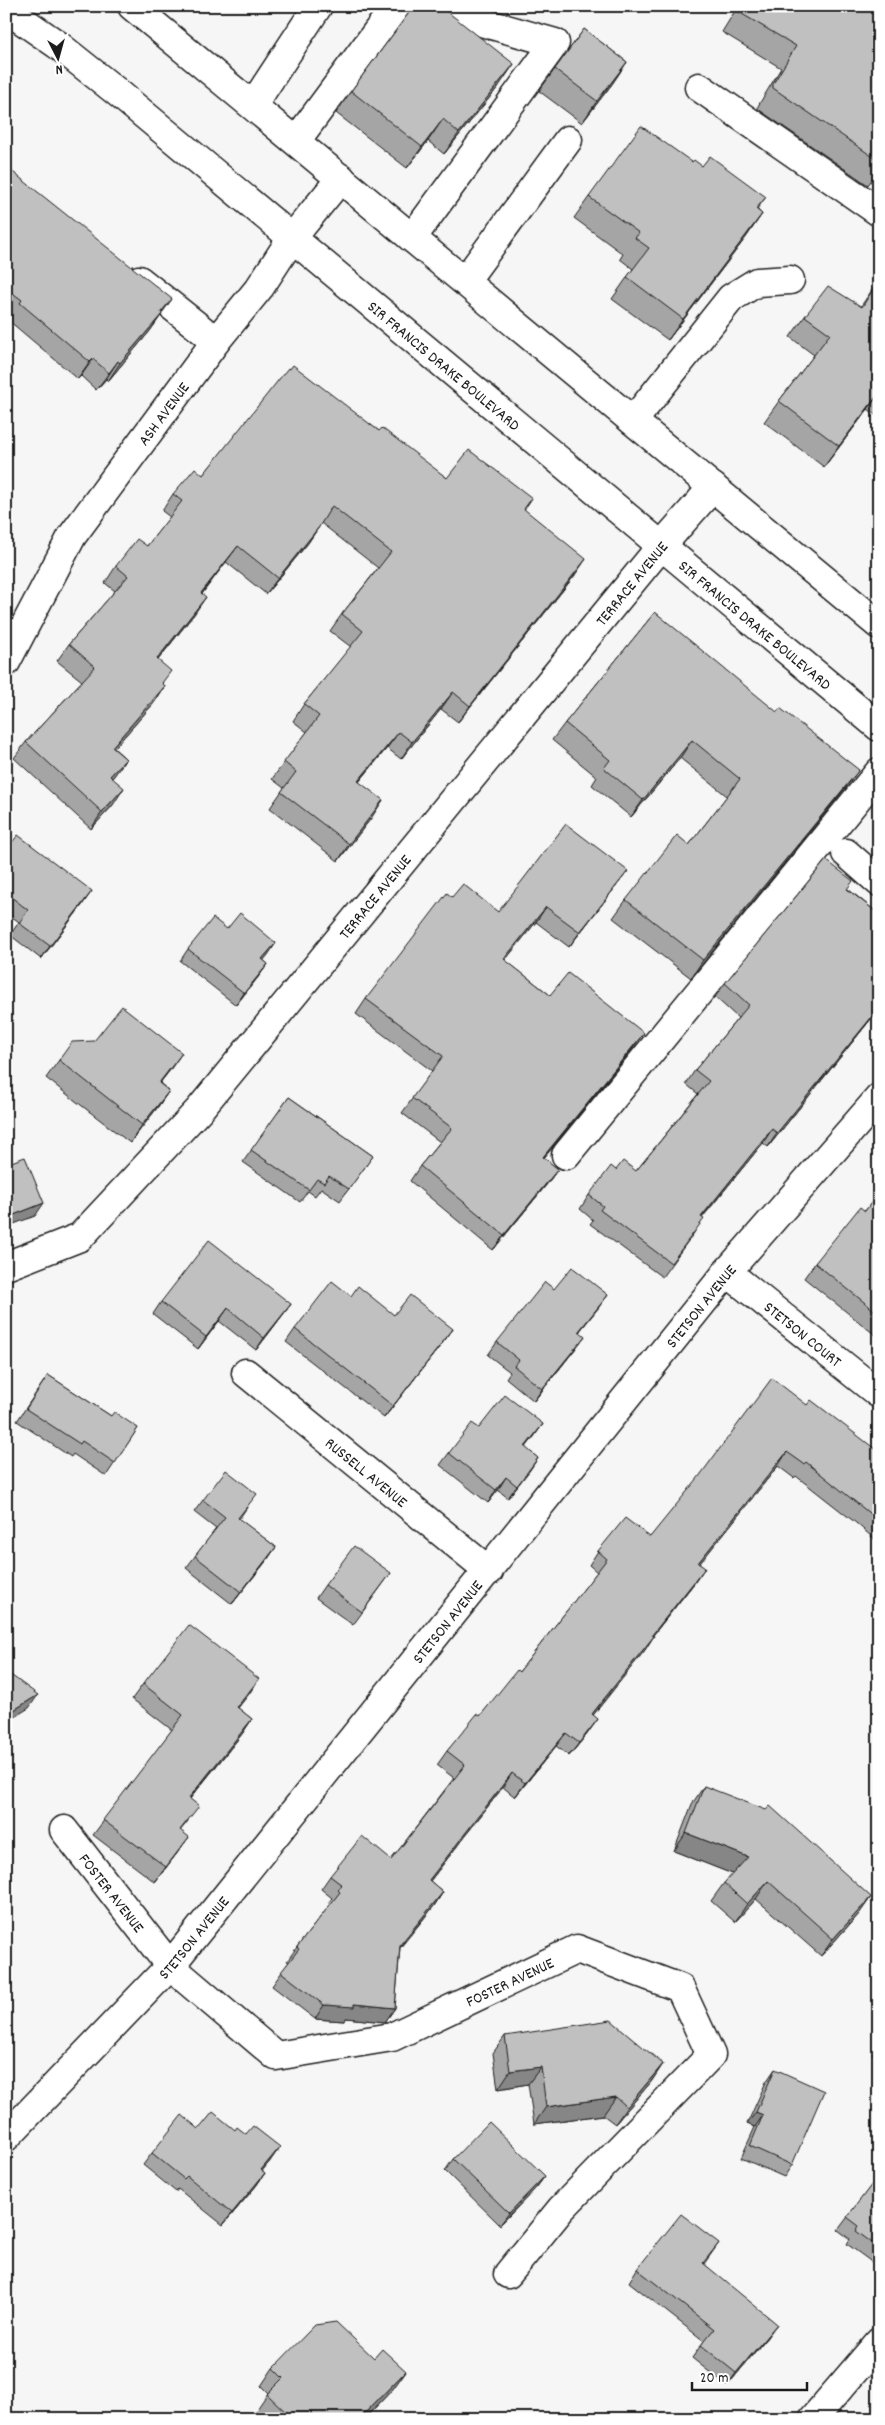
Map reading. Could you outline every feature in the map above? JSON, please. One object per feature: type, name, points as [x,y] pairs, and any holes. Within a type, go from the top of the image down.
[{"type":"street","points":[[132,6],[879,625]]},
{"type":"street","points":[[253,105],[318,6]]},
{"type":"street","points":[[296,141],[396,6]]},
{"type":"street","points":[[412,238],[555,44],[426,6]]},
{"type":"street","name":"SIR FRANCIS DRAKE BOULEVARD","points":[[6,10],[73,57],[879,727]]},
{"type":"street","points":[[698,87],[879,212]]},
{"type":"street","points":[[465,281],[568,140]]},
{"type":"street","name":"ASH AVENUE","points":[[6,662],[72,536],[216,341],[260,287],[292,238],[341,178]]},
{"type":"street","points":[[123,267],[216,341]]},
{"type":"street","points":[[633,421],[731,298],[757,282],[790,280]]},
{"type":"street","name":"TERRACE AVENUE","points":[[6,1266],[80,1237],[199,1110],[662,545],[712,487]]},
{"type":"street","points":[[566,1155],[879,772]]},
{"type":"street","points":[[846,853],[879,882]]},
{"type":"street","name":"STETSON AVENUE","points":[[6,2137],[170,1966],[489,1571],[727,1272],[876,1106]]},
{"type":"street","name":"STETSON COURT","points":[[727,1272],[879,1394]]},
{"type":"street","name":"RUSSELL AVENUE","points":[[246,1374],[489,1571]]},
{"type":"street","name":"FOSTER AVENUE","points":[[64,1830],[170,1966],[276,2056],[392,2037],[577,1949],[680,1988],[711,2056],[561,2209],[508,2274]]},
{"type":"street","points":[[813,2419],[879,2342]]},
{"type":"building","points":[[414,6],[440,6],[514,64],[459,133],[443,119],[422,147],[351,91]]},
{"type":"building","points":[[740,6],[879,6],[879,161],[773,88],[773,84],[796,46],[737,11]]},
{"type":"building","points":[[584,29],[627,62],[597,101],[555,69]]},
{"type":"building","points":[[641,126],[692,162],[694,160],[702,166],[710,156],[766,197],[756,209],[762,214],[683,319],[627,277],[649,248],[635,238],[639,233],[589,197]]},
{"type":"building","points":[[6,166],[172,299],[161,312],[162,314],[120,363],[118,361],[109,373],[93,359],[90,362],[20,303],[22,300],[6,288]]},
{"type":"building","points":[[879,280],[879,393],[839,446],[779,401],[830,334],[805,316],[828,286],[862,307]]},
{"type":"building","points":[[293,365],[379,431],[382,428],[447,478],[469,450],[532,498],[524,509],[586,559],[470,706],[453,692],[412,742],[399,732],[358,781],[383,800],[349,844],[281,792],[296,772],[284,762],[319,716],[304,704],[363,631],[342,614],[391,552],[332,506],[319,527],[278,578],[238,546],[201,593],[206,597],[157,659],[171,671],[162,683],[165,686],[112,747],[126,759],[110,776],[124,788],[102,812],[26,742],[95,667],[69,644],[128,576],[116,566],[137,539],[147,546],[182,501],[173,494],[195,468],[203,475],[288,368],[290,369]]},
{"type":"building","points":[[655,612],[777,712],[780,708],[859,770],[703,960],[626,900],[677,835],[689,845],[740,779],[692,740],[643,800],[604,768],[610,760],[565,723]]},
{"type":"building","points":[[566,824],[628,871],[580,932],[546,907],[504,959],[550,995],[568,973],[644,1033],[543,1157],[558,1169],[504,1235],[420,1166],[452,1128],[412,1098],[443,1056],[366,999],[447,893],[452,897],[463,884],[498,912]]},
{"type":"building","points":[[18,835],[92,891],[50,946],[19,923],[28,910],[6,893],[6,850]]},
{"type":"building","points":[[826,860],[853,881],[847,889],[879,914],[879,1008],[777,1133],[772,1129],[701,1217],[704,1219],[671,1263],[600,1210],[603,1206],[589,1195],[611,1166],[616,1170],[623,1161],[636,1171],[709,1081],[695,1070],[749,1005],[725,983]]},
{"type":"building","points":[[240,913],[276,943],[262,959],[268,964],[244,993],[188,949],[213,918],[227,929]]},
{"type":"building","points":[[122,1006],[182,1053],[159,1083],[169,1091],[142,1125],[59,1060],[72,1042],[94,1041]]},
{"type":"building","points":[[289,1097],[373,1156],[349,1189],[329,1176],[324,1183],[317,1179],[309,1190],[251,1150]]},
{"type":"building","points":[[25,1157],[44,1203],[6,1218],[6,1164]]},
{"type":"building","points":[[879,1193],[879,1314],[815,1263],[860,1207],[865,1211]]},
{"type":"building","points":[[209,1240],[291,1304],[264,1338],[228,1308],[206,1337],[161,1302]]},
{"type":"building","points":[[572,1267],[608,1295],[579,1331],[585,1336],[542,1389],[514,1366],[519,1360],[497,1342],[545,1282],[554,1289]]},
{"type":"building","points":[[332,1281],[351,1296],[358,1286],[394,1315],[410,1295],[453,1329],[393,1406],[295,1329]]},
{"type":"building","points":[[48,1375],[111,1416],[114,1412],[138,1428],[115,1463],[82,1441],[80,1444],[26,1409]]},
{"type":"building","points":[[772,1378],[807,1405],[811,1400],[879,1452],[879,1521],[806,1462],[804,1464],[787,1452],[698,1563],[705,1568],[592,1714],[598,1719],[579,1743],[566,1733],[525,1783],[512,1773],[429,1880],[443,1892],[400,1945],[395,2008],[354,2004],[354,2007],[324,2005],[281,1972],[299,1949],[297,1947],[340,1892],[338,1890],[342,1885],[330,1876],[362,1836],[391,1860],[465,1765],[447,1751],[477,1714],[480,1716],[517,1670],[519,1672],[607,1559],[598,1551],[625,1518],[650,1537],[698,1478]]},
{"type":"building","points":[[505,1395],[543,1424],[525,1447],[538,1458],[517,1486],[506,1477],[496,1490],[449,1453],[472,1423],[479,1428]]},
{"type":"building","points":[[226,1470],[257,1494],[238,1518],[276,1547],[241,1592],[195,1556],[225,1517],[203,1500]]},
{"type":"building","points":[[354,1546],[391,1573],[362,1612],[325,1585]]},
{"type":"building","points":[[189,1625],[259,1679],[237,1707],[252,1719],[189,1798],[199,1806],[180,1830],[189,1837],[166,1867],[103,1820],[183,1715],[143,1684]]},
{"type":"building","points":[[8,1673],[38,1695],[6,1715],[6,1676]]},
{"type":"building","points":[[704,1786],[766,1810],[770,1806],[871,1897],[833,1939],[768,1881],[747,1904],[724,1883],[748,1857],[686,1833]]},
{"type":"building","points":[[611,2020],[663,2064],[627,2107],[616,2097],[546,2107],[541,2067],[510,2071],[505,2036]]},
{"type":"building","points":[[775,2069],[824,2091],[792,2165],[750,2146],[763,2115],[756,2112]]},
{"type":"building","points":[[213,2112],[235,2130],[237,2127],[246,2134],[253,2126],[280,2147],[261,2170],[265,2173],[232,2213],[187,2176],[184,2179],[152,2153],[182,2115],[199,2129]]},
{"type":"building","points":[[489,2122],[545,2176],[509,2213],[453,2159]]},
{"type":"building","points":[[879,2175],[879,2248],[856,2231],[859,2226],[847,2217]]},
{"type":"building","points":[[681,2214],[719,2243],[703,2263],[777,2324],[736,2373],[701,2345],[714,2329],[637,2269]]},
{"type":"building","points":[[336,2322],[374,2358],[382,2349],[406,2371],[359,2419],[293,2419],[267,2394],[283,2378],[273,2368],[315,2325]]}]
